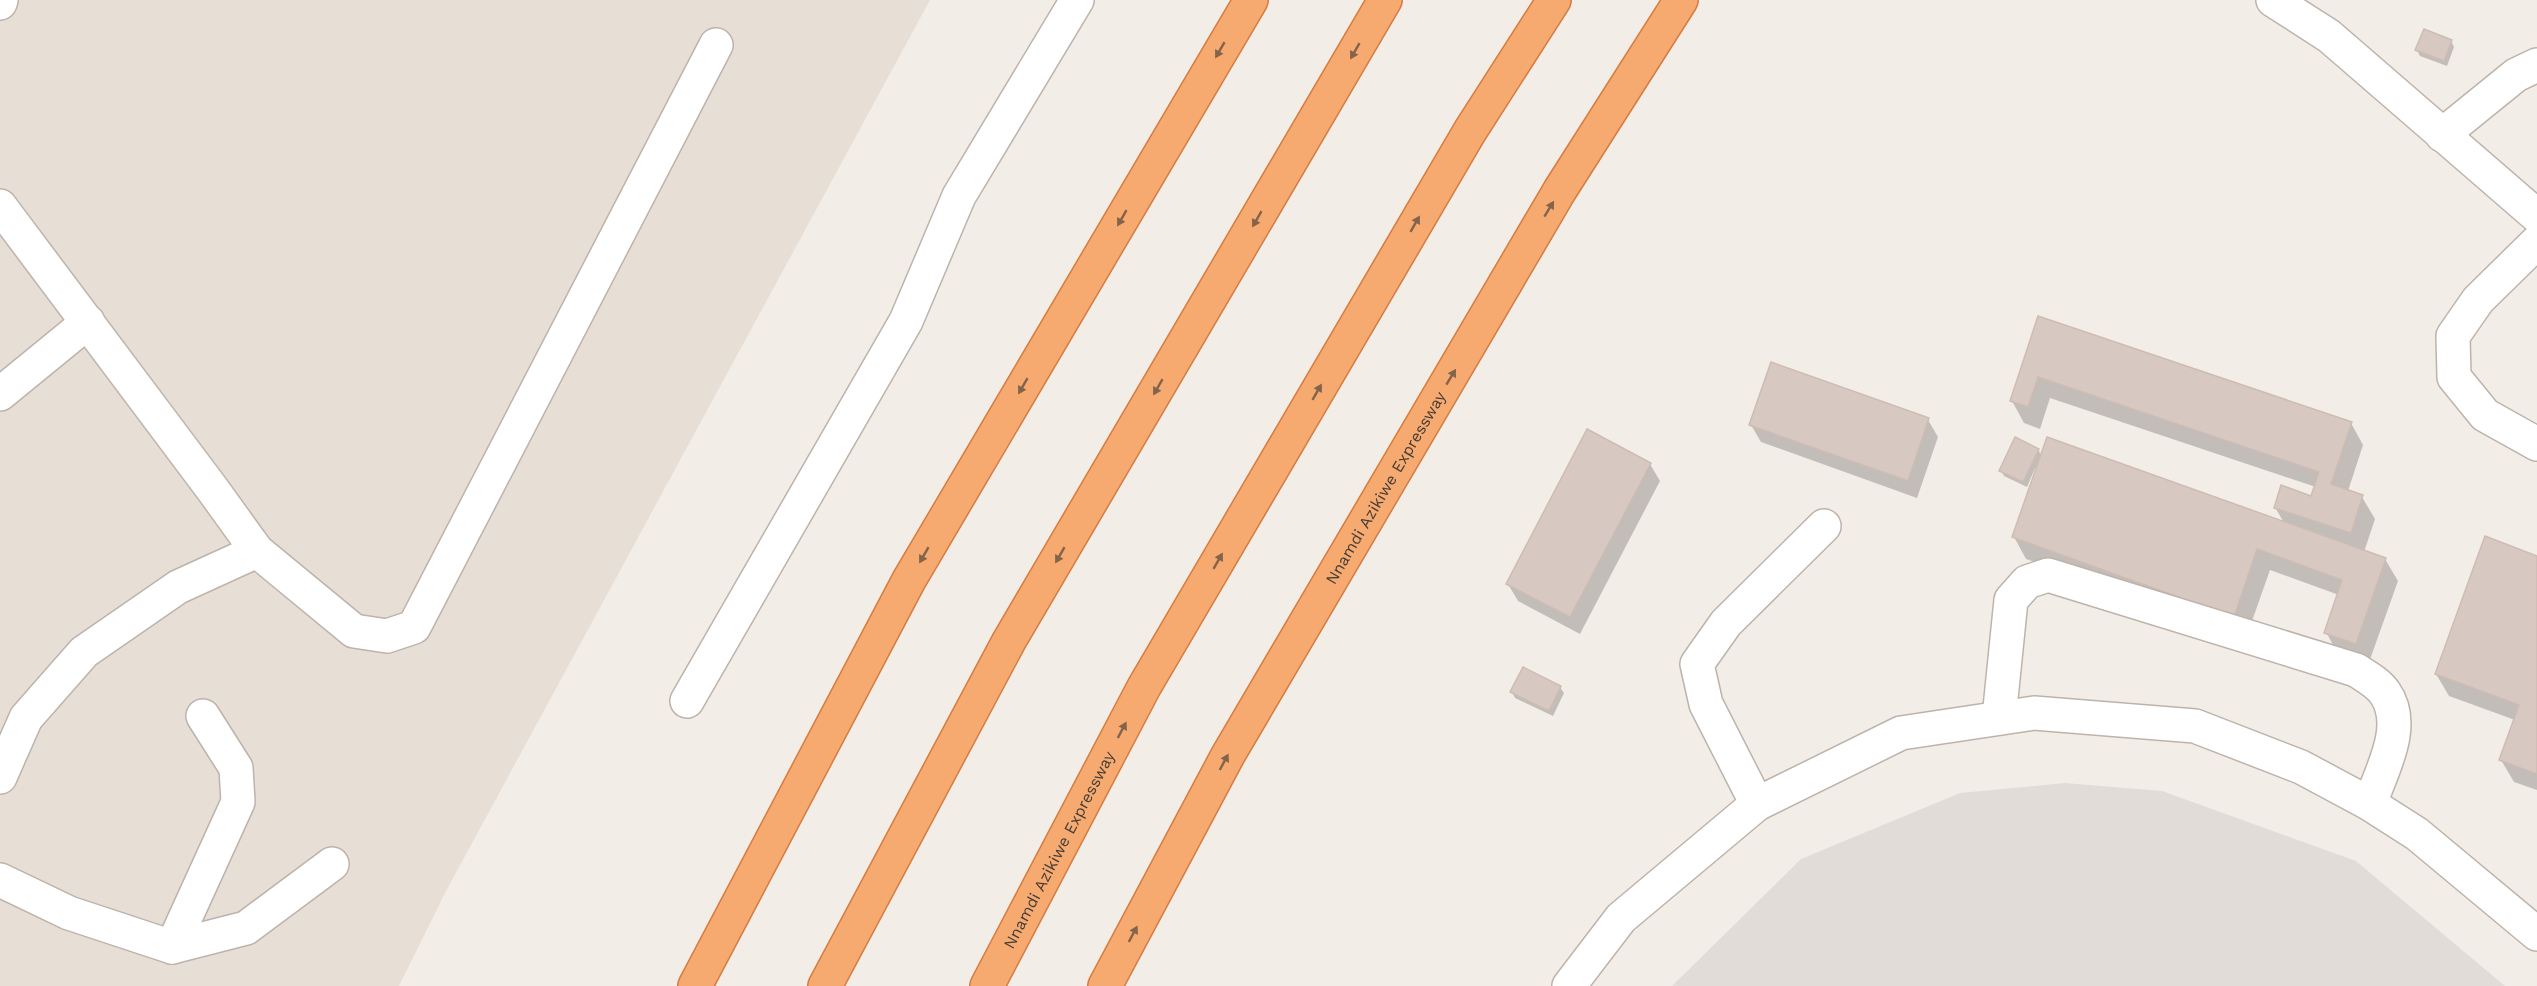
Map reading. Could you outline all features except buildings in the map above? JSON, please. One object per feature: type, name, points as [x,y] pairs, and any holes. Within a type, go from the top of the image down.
[{"type":"highway","points":[[695,986],[909,580],[1251,0]]},
{"type":"highway","points":[[825,986],[1010,641],[1385,0]]},
{"type":"highway","name":"Nnamdi Azikiwe Expressway","points":[[987,986],[1144,687],[1470,131],[1554,0]]},
{"type":"highway","name":"Nnamdi Azikiwe Expressway","points":[[1105,986],[1234,745],[1560,190],[1681,0]]},
{"type":"street","points":[[687,701],[906,321],[960,196],[1077,0]]},
{"type":"street","points":[[2273,0],[2329,36],[2537,216]]},
{"type":"street","points":[[0,206],[10,241],[88,322],[257,551],[354,631],[387,636],[414,627],[716,45]]},
{"type":"street","points":[[2442,135],[2516,75],[2537,65]]},
{"type":"street","points":[[2537,242],[2478,300],[2453,336],[2454,377],[2485,415],[2537,444]]},
{"type":"street","points":[[0,394],[88,322]]},
{"type":"street","points":[[1757,804],[1706,704],[1697,664],[1726,623],[1824,526]]},
{"type":"street","points":[[0,777],[26,718],[84,652],[178,587],[257,551]]},
{"type":"street","points":[[1999,718],[2011,600],[2028,582],[2048,575],[2356,670],[2376,682],[2386,693],[2392,708],[2395,732],[2370,804]]},
{"type":"street","points":[[1569,986],[1621,918],[1757,804],[1901,733],[2034,712],[2195,726],[2301,767],[2370,804],[2418,834],[2537,934]]},
{"type":"street","points":[[172,947],[238,802],[236,768],[203,716]]},
{"type":"street","points":[[0,880],[69,913],[172,947],[246,928],[332,864]]},
{"type":"shaded area","points":[[0,0],[930,0],[446,891],[399,986],[0,986]]},
{"type":"shaded area","points":[[2065,783],[2162,791],[2356,861],[2505,986],[1672,986],[1801,859],[1960,793]]}]
